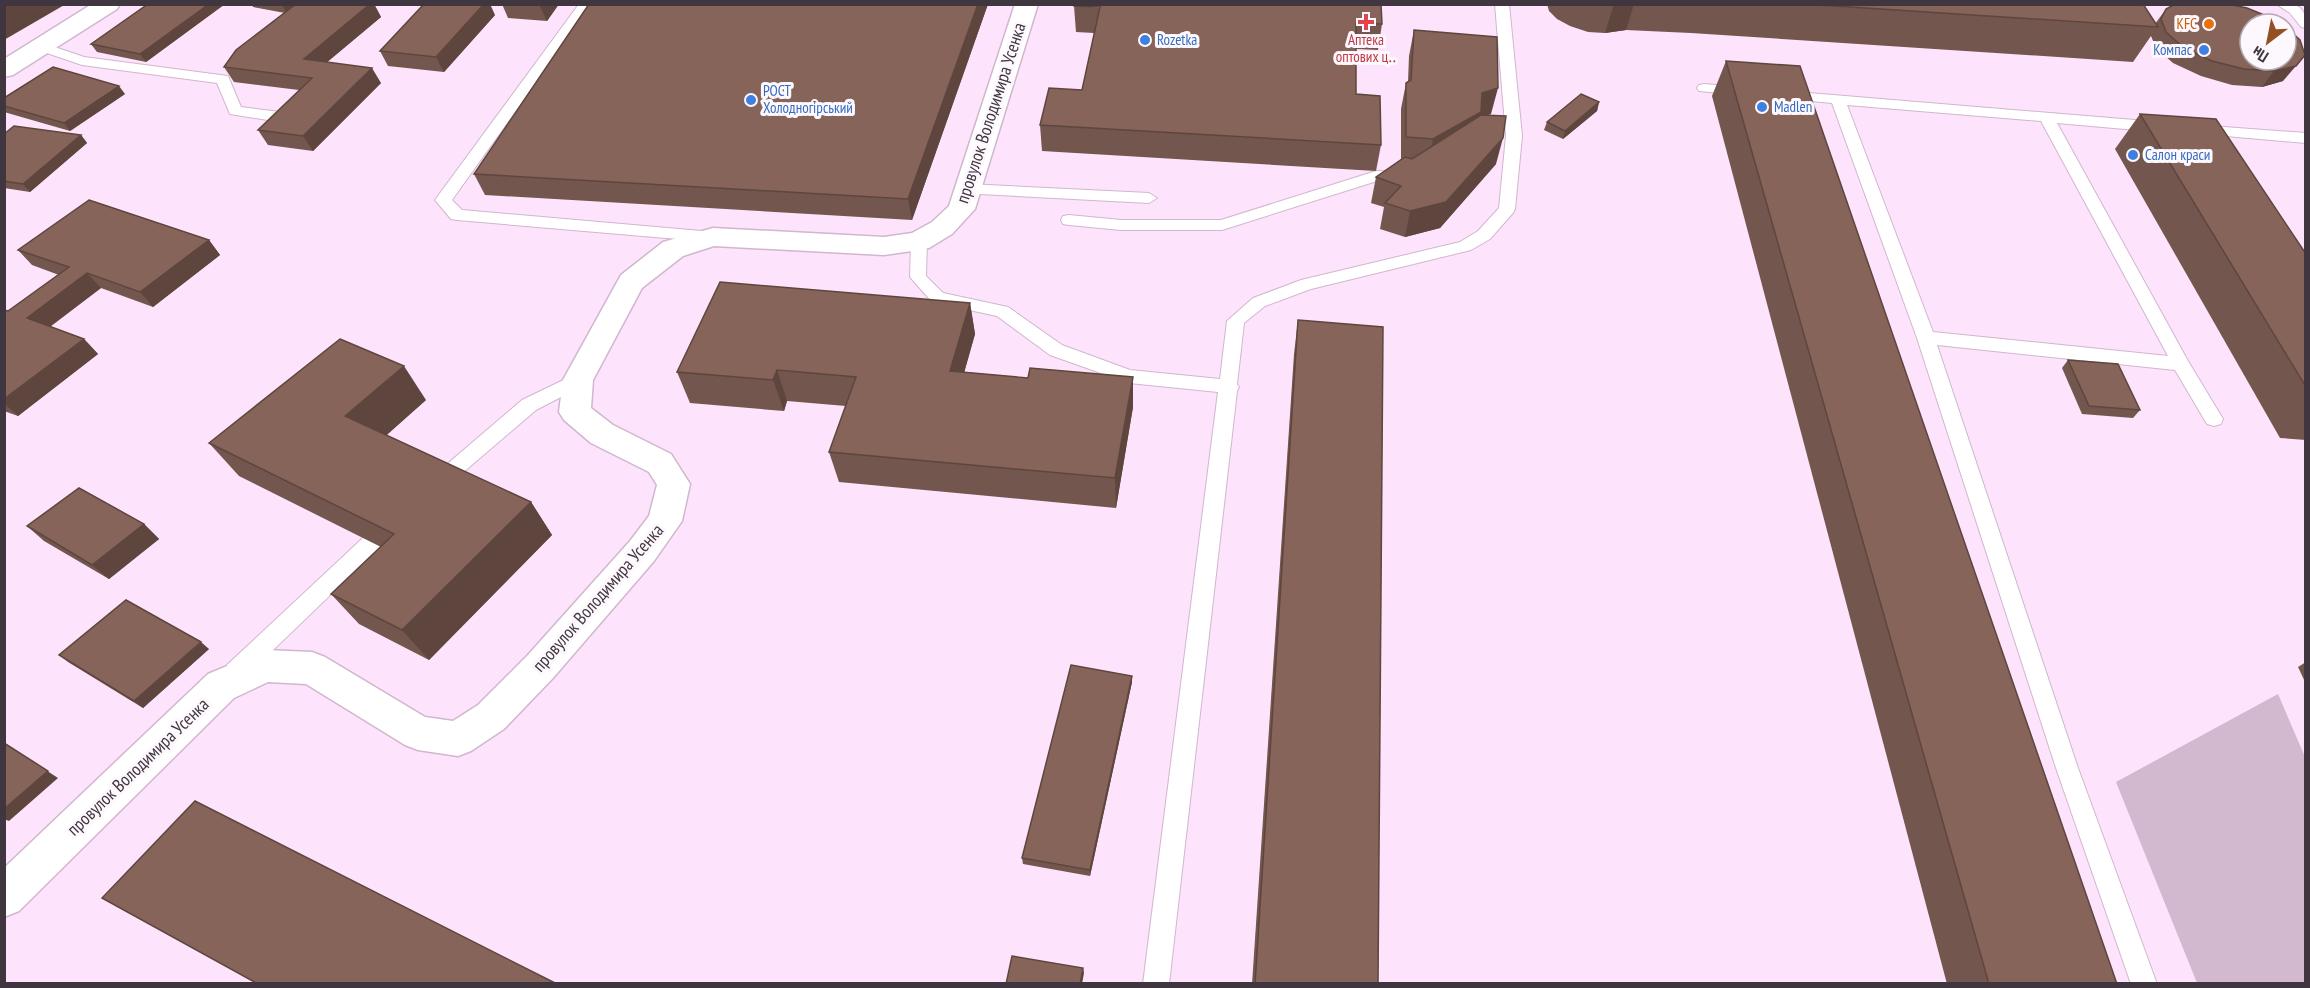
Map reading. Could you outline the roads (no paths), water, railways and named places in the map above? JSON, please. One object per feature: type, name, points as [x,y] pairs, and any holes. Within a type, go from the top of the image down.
[{"type":"street","points":[[4,70],[109,4]]},
{"type":"street","name":"провулок Володимира Усенка","points":[[4,897],[221,686],[265,666],[312,668],[418,733],[458,739],[491,717],[548,658],[642,551],[665,520],[674,484],[660,463],[602,434],[575,412],[578,380],[631,282],[673,249],[713,237],[884,246],[919,242],[942,228],[961,208],[1027,4]]},
{"type":"lane","points":[[586,4],[443,200],[457,215],[713,237]]},
{"type":"lane","points":[[1156,984],[1230,387],[1236,321],[1259,302],[1308,284],[1466,246],[1484,235],[1507,209],[1514,136],[1502,4]]},
{"type":"lane","points":[[2282,4],[2295,10],[2306,24]]},
{"type":"lane","points":[[43,47],[82,61],[223,79],[235,111],[280,117]]},
{"type":"lane","points":[[1704,88],[2306,138]]},
{"type":"lane","points":[[1838,100],[1926,338],[2067,768],[2144,984]]},
{"type":"lane","points":[[2047,118],[2181,364],[2214,419]]},
{"type":"lane","points":[[1494,134],[1514,136]]},
{"type":"lane","points":[[1070,220],[1121,225],[1222,225],[1376,176],[1414,177]]},
{"type":"lane","points":[[967,189],[1149,198]]},
{"type":"lane","points":[[919,242],[918,278],[938,298],[1002,311],[1056,350],[1129,376],[1230,387]]},
{"type":"lane","points":[[1926,338],[2181,364]]},
{"type":"lane","points":[[439,482],[529,405],[578,380]]},
{"type":"lane","points":[[221,686],[372,542]]},
{"type":"place","name":"Аптека оптових ц‥","points":[[1366,22]]},
{"type":"place","name":"KFC","points":[[2209,24]]},
{"type":"place","name":"Rozetka","points":[[1145,40]]},
{"type":"place","name":"Компас","points":[[2204,50]]},
{"type":"place","name":"РОСТ Холодногірський","points":[[751,100]]},
{"type":"place","name":"Madlen","points":[[1762,107]]},
{"type":"place","name":"Салон краси","points":[[2133,155]]}]
